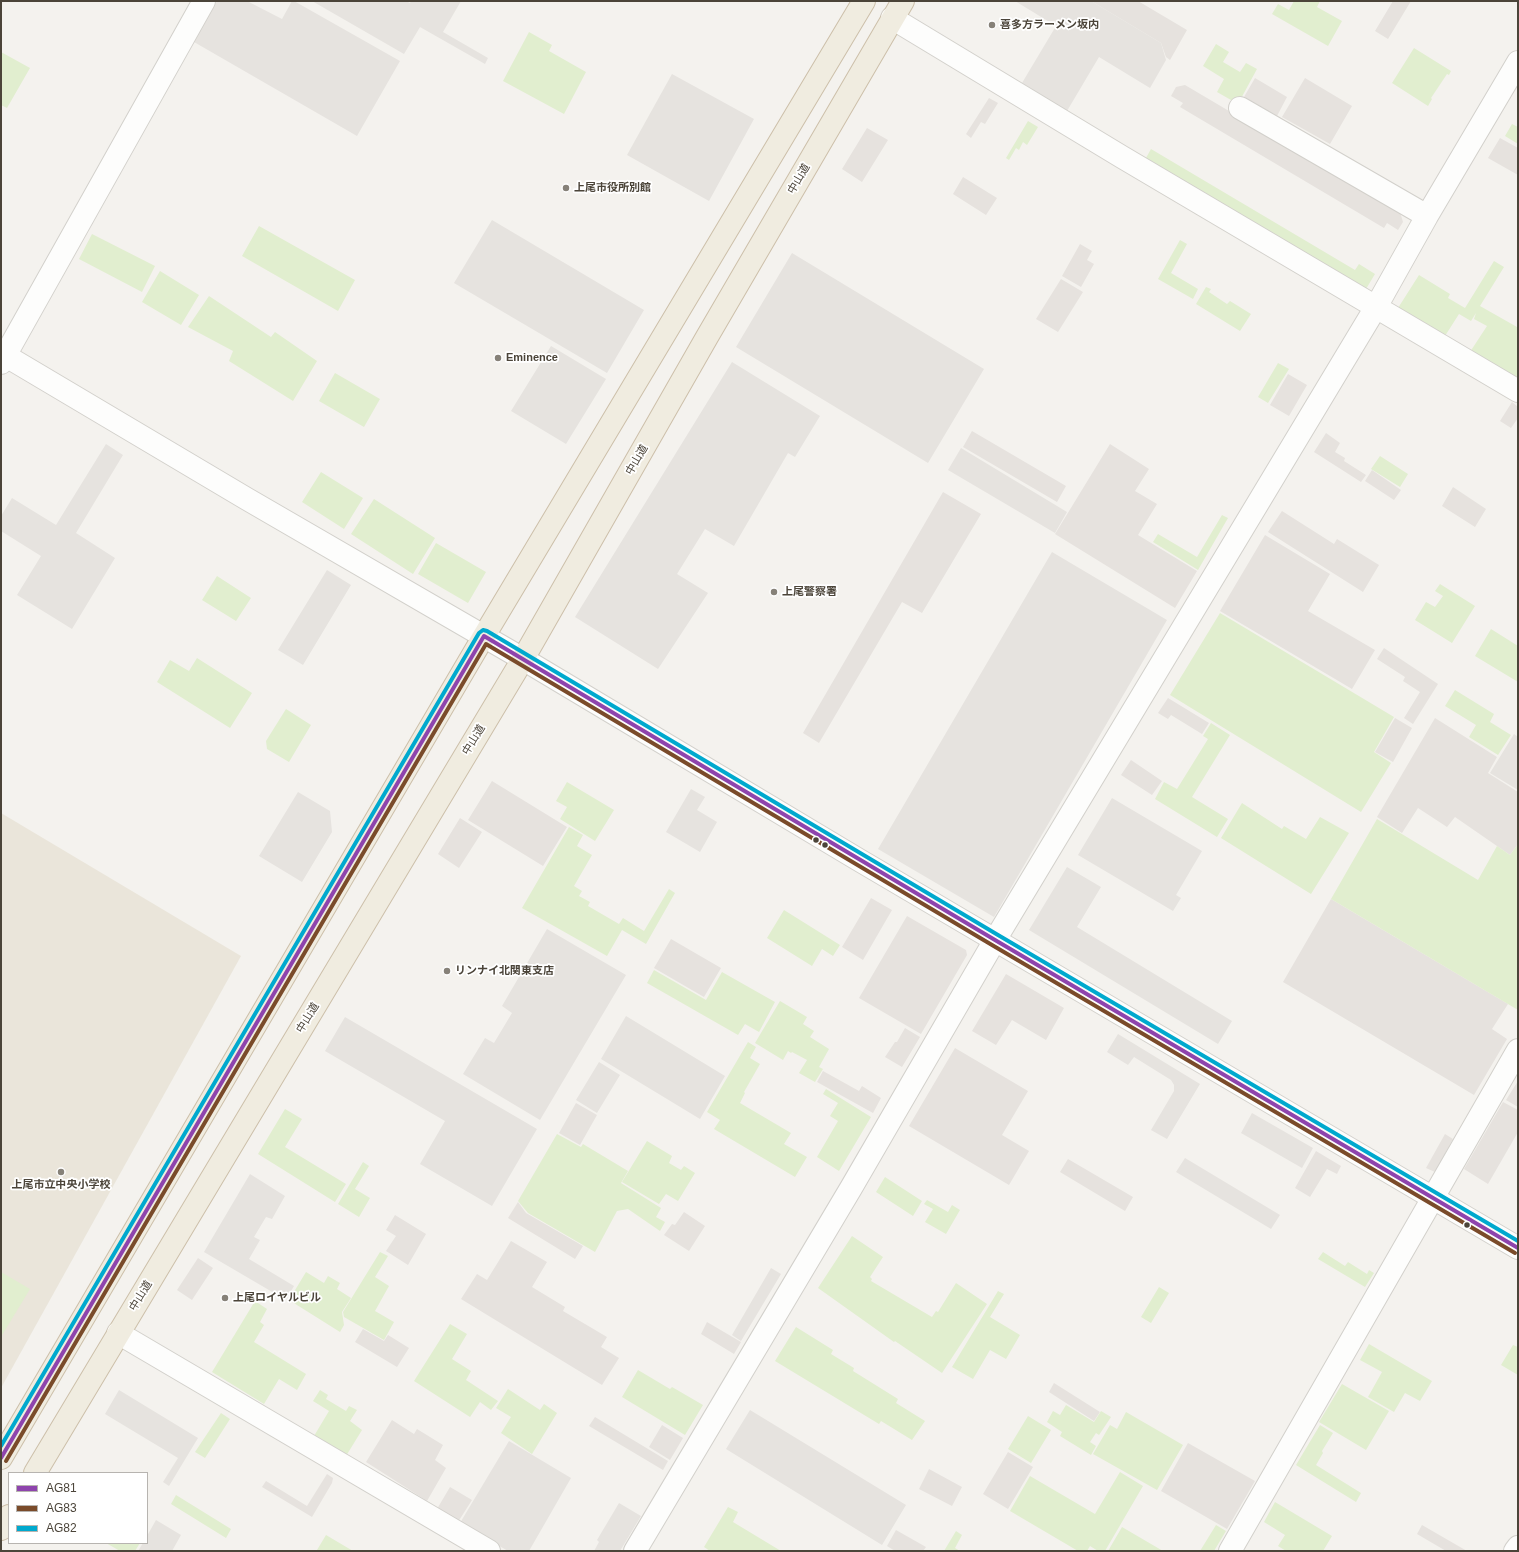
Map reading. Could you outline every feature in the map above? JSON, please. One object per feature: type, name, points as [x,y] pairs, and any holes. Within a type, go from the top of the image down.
[{"type":"highway","points":[[1,1458],[484,636],[864,1]]},
{"type":"highway","name":"中山道","points":[[36,1472],[523,659],[710,330],[898,10]]},
{"type":"highway","points":[[1,1529],[8,1518]]},
{"type":"street","points":[[204,1],[2,357],[484,636],[1518,1248]]},
{"type":"street","points":[[898,10],[1122,157],[1518,391]]},
{"type":"street","points":[[635,1551],[855,1182],[996,940],[1376,307],[1427,216],[1518,62]]},
{"type":"street","points":[[1240,108],[1427,216]]},
{"type":"street","points":[[1230,1551],[1518,1050]]},
{"type":"street","points":[[118,1333],[489,1551]]},
{"type":"street","points":[[1515,1551],[1518,1546]]},
{"type":"shaded area","points":[[217,1],[247,1],[282,19],[292,1],[294,1],[400,61],[357,136],[194,42]]},
{"type":"shaded area","points":[[312,1],[406,1],[410,3],[411,1],[461,1],[443,32],[488,58],[485,64],[420,27],[404,54]]},
{"type":"shaded area","points":[[1015,1],[1091,1],[1161,43],[1166,60],[1150,88],[1099,57],[1067,111],[1022,83],[1056,26]]},
{"type":"shaded area","points":[[1091,1],[1138,1],[1187,30],[1170,60],[1166,57],[1161,43]]},
{"type":"shaded area","points":[[1393,1],[1411,1],[1388,39],[1375,31]]},
{"type":"shaded area","points":[[672,74],[754,119],[709,201],[627,155]]},
{"type":"shaded area","points":[[1255,78],[1287,97],[1277,116],[1244,97]]},
{"type":"shaded area","points":[[1305,78],[1352,106],[1330,144],[1282,117]]},
{"type":"shaded area","points":[[1185,85],[1400,212],[1403,222],[1398,230],[1387,223],[1384,228],[1180,107],[1183,103],[1171,96],[1176,87]]},
{"type":"shaded area","points":[[989,98],[998,103],[985,124],[981,122],[971,138],[966,134]]},
{"type":"shaded area","points":[[867,128],[888,140],[862,182],[842,169]]},
{"type":"shaded area","points":[[1500,138],[1518,148],[1518,175],[1488,158]]},
{"type":"shaded area","points":[[963,177],[997,198],[986,215],[953,194]]},
{"type":"shaded area","points":[[492,220],[644,310],[607,373],[454,283]]},
{"type":"shaded area","points":[[1080,244],[1092,251],[1087,260],[1094,264],[1081,287],[1062,276]]},
{"type":"shaded area","points":[[792,253],[984,369],[928,463],[736,347]]},
{"type":"shaded area","points":[[1061,279],[1083,292],[1058,332],[1036,319]]},
{"type":"shaded area","points":[[551,346],[606,379],[566,444],[511,411]]},
{"type":"shaded area","points":[[732,362],[820,416],[795,457],[788,453],[734,546],[705,529],[677,574],[708,593],[658,669],[575,617]]},
{"type":"shaded area","points":[[1288,374],[1307,385],[1289,416],[1270,405]]},
{"type":"shaded area","points":[[1512,402],[1518,407],[1518,418],[1511,428],[1500,421]]},
{"type":"shaded area","points":[[972,431],[1066,486],[1057,502],[963,447]]},
{"type":"shaded area","points":[[1326,433],[1340,443],[1335,452],[1345,458],[1344,461],[1366,475],[1361,482],[1314,452]]},
{"type":"shaded area","points":[[106,444],[123,455],[76,533],[115,558],[72,629],[17,595],[41,556],[1,531],[1,516],[12,498],[56,525]]},
{"type":"shaded area","points":[[1110,444],[1149,469],[1135,491],[1157,504],[1138,535],[1197,571],[1175,608],[1055,534]]},
{"type":"shaded area","points":[[961,448],[1067,512],[1055,533],[948,470]]},
{"type":"shaded area","points":[[1372,470],[1401,490],[1394,500],[1365,481]]},
{"type":"shaded area","points":[[1453,487],[1486,509],[1475,527],[1442,506]]},
{"type":"shaded area","points":[[943,492],[981,514],[922,613],[902,602],[819,743],[803,733]]},
{"type":"shaded area","points":[[1282,511],[1334,544],[1337,539],[1379,565],[1363,592],[1268,532]]},
{"type":"shaded area","points":[[1265,535],[1330,574],[1308,611],[1375,650],[1352,689],[1220,611]]},
{"type":"shaded area","points":[[1052,552],[1167,620],[994,917],[878,849]]},
{"type":"shaded area","points":[[327,570],[351,585],[303,665],[278,650]]},
{"type":"shaded area","points":[[1384,648],[1438,684],[1413,724],[1404,718],[1420,692],[1403,681],[1405,677],[1377,659]]},
{"type":"shaded area","points":[[1168,698],[1209,723],[1202,734],[1171,715],[1168,719],[1158,713]]},
{"type":"shaded area","points":[[1395,718],[1412,728],[1393,762],[1375,752]]},
{"type":"shaded area","points":[[1435,718],[1497,757],[1488,773],[1518,792],[1518,844],[1510,855],[1455,817],[1447,827],[1418,808],[1402,833],[1377,817]]},
{"type":"shaded area","points":[[1514,734],[1518,737],[1518,790],[1490,773]]},
{"type":"shaded area","points":[[1131,760],[1162,781],[1152,795],[1121,775]]},
{"type":"shaded area","points":[[492,781],[567,827],[543,866],[468,820]]},
{"type":"shaded area","points":[[691,789],[705,797],[697,810],[717,822],[700,852],[666,832]]},
{"type":"shaded area","points":[[298,792],[330,811],[332,832],[302,882],[259,856]]},
{"type":"shaded area","points":[[1112,798],[1202,851],[1176,895],[1181,898],[1173,911],[1078,855]]},
{"type":"shaded area","name":"上尾市立中央小学校","points":[[1,813],[241,956],[1,1388]]},
{"type":"shaded area","points":[[460,818],[482,832],[459,868],[438,854]]},
{"type":"shaded area","points":[[1067,867],[1101,887],[1077,927],[1232,1021],[1218,1044],[1029,930]]},
{"type":"shaded area","points":[[871,898],[892,910],[863,960],[842,947]]},
{"type":"shaded area","points":[[1331,899],[1508,1004],[1492,1029],[1507,1039],[1474,1095],[1283,982]]},
{"type":"shaded area","points":[[907,916],[966,950],[967,955],[921,1034],[859,998]]},
{"type":"shaded area","points":[[547,929],[626,975],[540,1120],[463,1074],[485,1038],[494,1043],[512,1013],[502,1006]]},
{"type":"shaded area","points":[[671,939],[721,968],[704,997],[654,968]]},
{"type":"shaded area","points":[[1006,974],[1064,1008],[1046,1040],[1012,1020],[996,1045],[972,1031]]},
{"type":"shaded area","points":[[626,1016],[725,1076],[700,1119],[601,1059]]},
{"type":"shaded area","points":[[345,1017],[537,1129],[492,1206],[420,1164],[445,1121],[325,1051]]},
{"type":"shaded area","points":[[905,1028],[920,1037],[902,1067],[885,1057],[895,1042],[897,1042]]},
{"type":"shaded area","points":[[1118,1034],[1200,1084],[1167,1139],[1151,1130],[1174,1091],[1174,1085],[1171,1080],[1134,1057],[1128,1065],[1107,1052]]},
{"type":"shaded area","points":[[955,1048],[1028,1091],[1002,1135],[1029,1151],[1009,1185],[909,1126]]},
{"type":"shaded area","points":[[599,1062],[620,1075],[597,1113],[576,1100]]},
{"type":"shaded area","points":[[823,1071],[859,1091],[862,1086],[881,1098],[873,1113],[817,1082]]},
{"type":"shaded area","points":[[1518,1081],[1518,1107],[1506,1100]]},
{"type":"shaded area","points":[[1503,1102],[1518,1110],[1518,1132],[1488,1184],[1464,1169]]},
{"type":"shaded area","points":[[576,1103],[597,1115],[580,1145],[559,1133]]},
{"type":"shaded area","points":[[1252,1113],[1313,1148],[1302,1168],[1241,1133]]},
{"type":"shaded area","points":[[1445,1134],[1453,1139],[1435,1172],[1426,1168]]},
{"type":"shaded area","points":[[1316,1151],[1341,1166],[1337,1174],[1327,1169],[1310,1197],[1295,1188]]},
{"type":"shaded area","points":[[1185,1158],[1280,1215],[1271,1229],[1176,1172]]},
{"type":"shaded area","points":[[1068,1159],[1133,1197],[1125,1211],[1060,1172]]},
{"type":"shaded area","points":[[250,1174],[285,1196],[272,1219],[266,1217],[254,1237],[260,1240],[249,1259],[294,1286],[286,1300],[204,1252]]},
{"type":"shaded area","points":[[518,1202],[526,1213],[583,1246],[575,1259],[508,1218]]},
{"type":"shaded area","points":[[684,1212],[705,1226],[689,1251],[664,1235],[672,1224],[675,1225]]},
{"type":"shaded area","points":[[395,1215],[426,1234],[408,1265],[386,1251],[396,1236],[386,1230]]},
{"type":"shaded area","points":[[511,1241],[547,1262],[532,1287],[565,1307],[563,1311],[607,1337],[601,1347],[619,1358],[602,1385],[461,1299],[477,1274],[487,1280]]},
{"type":"shaded area","points":[[198,1258],[213,1268],[192,1300],[177,1290]]},
{"type":"shaded area","points":[[771,1268],[781,1274],[741,1341],[732,1335]]},
{"type":"shaded area","points":[[707,1322],[741,1342],[734,1354],[701,1334]]},
{"type":"shaded area","points":[[363,1329],[384,1341],[388,1335],[409,1348],[397,1367],[355,1342]]},
{"type":"shaded area","points":[[1054,1383],[1100,1412],[1094,1421],[1049,1392]]},
{"type":"shaded area","points":[[119,1390],[198,1438],[169,1486],[163,1482],[178,1458],[105,1414]]},
{"type":"shaded area","points":[[750,1410],[906,1505],[882,1545],[726,1449]]},
{"type":"shaded area","points":[[595,1417],[668,1461],[663,1470],[589,1426]]},
{"type":"shaded area","points":[[392,1420],[414,1434],[417,1429],[443,1445],[435,1460],[446,1468],[427,1501],[366,1462]]},
{"type":"shaded area","points":[[662,1425],[683,1438],[670,1460],[649,1447]]},
{"type":"shaded area","points":[[509,1441],[571,1478],[529,1551],[508,1551],[460,1523]]},
{"type":"shaded area","points":[[1188,1443],[1255,1481],[1227,1529],[1161,1491]]},
{"type":"shaded area","points":[[1008,1452],[1033,1467],[1008,1509],[983,1494]]},
{"type":"shaded area","points":[[929,1469],[962,1487],[952,1506],[919,1489]]},
{"type":"shaded area","points":[[327,1474],[333,1478],[332,1483],[312,1517],[262,1487],[266,1481],[307,1506]]},
{"type":"shaded area","points":[[450,1487],[472,1500],[458,1522],[437,1509]]},
{"type":"shaded area","points":[[619,1503],[641,1516],[620,1551],[594,1551],[599,1542],[597,1540]]},
{"type":"shaded area","points":[[156,1520],[181,1535],[172,1551],[138,1551],[142,1544],[148,1544],[148,1534]]},
{"type":"shaded area","points":[[1422,1525],[1467,1551],[1446,1551],[1417,1534]]},
{"type":"shaded area","points":[[896,1530],[926,1547],[923,1551],[895,1551],[887,1546]]},
{"type":"green space","points":[[1294,1],[1320,1],[1317,7],[1342,21],[1328,46],[1272,14],[1278,4],[1289,10]]},
{"type":"green space","points":[[529,32],[552,45],[549,51],[586,72],[564,114],[503,81]]},
{"type":"green space","points":[[1216,44],[1229,52],[1223,62],[1240,72],[1246,63],[1257,69],[1238,104],[1217,92],[1224,79],[1203,66]]},
{"type":"green space","points":[[1414,48],[1451,71],[1449,75],[1447,74],[1431,98],[1432,99],[1428,106],[1392,83]]},
{"type":"green space","points":[[1,52],[30,68],[7,108],[1,105]]},
{"type":"green space","points":[[1028,121],[1038,127],[1027,145],[1023,142],[1019,150],[1016,148],[1009,160],[1006,158]]},
{"type":"green space","points":[[1512,124],[1518,127],[1518,144],[1505,136]]},
{"type":"green space","points":[[1151,149],[1355,270],[1359,264],[1375,274],[1366,289],[1146,158]]},
{"type":"green space","points":[[259,226],[355,280],[338,311],[242,256]]},
{"type":"green space","points":[[92,234],[155,266],[142,292],[79,259]]},
{"type":"green space","points":[[1180,240],[1187,244],[1171,273],[1198,289],[1193,299],[1158,279]]},
{"type":"green space","points":[[1494,261],[1504,267],[1480,306],[1517,327],[1518,325],[1518,379],[1470,352],[1487,326],[1474,319],[1476,313],[1471,321],[1459,314],[1445,336],[1398,308],[1419,275],[1450,294],[1448,298],[1465,308]]},
{"type":"green space","points":[[160,271],[199,295],[181,325],[142,302]]},
{"type":"green space","points":[[1206,287],[1211,289],[1209,292],[1227,304],[1230,301],[1251,314],[1240,331],[1196,304]]},
{"type":"green space","points":[[209,296],[271,337],[275,332],[317,361],[293,401],[229,361],[233,351],[188,327]]},
{"type":"green space","points":[[1278,363],[1289,369],[1268,403],[1258,397]]},
{"type":"green space","points":[[335,373],[380,399],[364,427],[319,401]]},
{"type":"green space","points":[[1380,456],[1408,474],[1400,487],[1371,469]]},
{"type":"green space","points":[[321,472],[363,498],[344,529],[302,502]]},
{"type":"green space","points":[[374,499],[435,538],[413,574],[351,534]]},
{"type":"green space","points":[[1222,515],[1228,518],[1198,570],[1153,542],[1158,534],[1197,557]]},
{"type":"green space","points":[[436,543],[486,572],[468,603],[418,574]]},
{"type":"green space","points":[[217,576],[251,598],[236,621],[202,600]]},
{"type":"green space","points":[[1440,584],[1475,606],[1452,643],[1415,620],[1426,602],[1435,607],[1443,596],[1435,591]]},
{"type":"green space","points":[[1220,613],[1394,717],[1374,752],[1391,763],[1361,812],[1170,695]]},
{"type":"green space","points":[[1491,629],[1518,646],[1518,682],[1475,656]]},
{"type":"green space","points":[[197,658],[252,693],[230,728],[157,682],[170,660],[189,671]]},
{"type":"green space","points":[[1455,690],[1494,714],[1490,722],[1511,735],[1498,755],[1469,737],[1476,725],[1445,706]]},
{"type":"green space","points":[[286,709],[311,725],[289,762],[267,749],[266,741]]},
{"type":"green space","points":[[1211,723],[1230,735],[1192,797],[1228,819],[1217,837],[1155,799],[1164,782],[1177,789],[1208,739],[1203,736]]},
{"type":"green space","points":[[567,782],[614,810],[595,841],[560,819],[567,807],[556,801]]},
{"type":"green space","points":[[1242,803],[1282,829],[1284,826],[1306,839],[1320,817],[1349,833],[1311,894],[1221,838]]},
{"type":"green space","points":[[1377,819],[1478,880],[1497,846],[1510,855],[1518,844],[1518,1010],[1331,899]]},
{"type":"green space","points":[[569,827],[583,835],[577,846],[592,855],[574,886],[582,891],[579,896],[590,902],[588,906],[619,924],[623,918],[644,931],[669,889],[675,893],[646,944],[622,930],[607,956],[522,908]]},
{"type":"green space","points":[[784,910],[840,945],[833,956],[822,949],[812,966],[767,938]]},
{"type":"green space","points":[[654,970],[706,1000],[722,972],[775,1002],[759,1032],[745,1024],[738,1035],[647,983]]},
{"type":"green space","points":[[780,1001],[807,1017],[803,1024],[814,1031],[810,1037],[829,1049],[819,1067],[823,1069],[815,1082],[799,1073],[807,1060],[788,1051],[783,1060],[755,1043]]},
{"type":"green space","points":[[748,1042],[756,1047],[750,1058],[760,1064],[744,1092],[745,1093],[740,1103],[791,1133],[784,1144],[807,1157],[795,1177],[714,1129],[720,1120],[707,1112]]},
{"type":"green space","points":[[826,1089],[871,1117],[839,1171],[817,1157],[838,1121],[830,1116],[838,1103],[823,1094]]},
{"type":"green space","points":[[285,1109],[302,1119],[285,1147],[346,1184],[335,1202],[258,1154]]},
{"type":"green space","points":[[557,1134],[581,1147],[583,1144],[628,1171],[621,1183],[661,1208],[656,1217],[665,1222],[660,1231],[628,1209],[617,1211],[595,1252],[528,1213],[518,1201]]},
{"type":"green space","points":[[647,1141],[672,1156],[669,1163],[681,1170],[684,1166],[695,1173],[678,1201],[666,1194],[659,1204],[622,1182]]},
{"type":"green space","points":[[363,1162],[369,1166],[355,1189],[370,1198],[359,1217],[338,1204]]},
{"type":"green space","points":[[885,1177],[922,1201],[913,1216],[876,1192]]},
{"type":"green space","points":[[927,1200],[948,1212],[952,1205],[960,1210],[946,1234],[925,1222],[933,1209],[924,1204]]},
{"type":"green space","points":[[852,1236],[883,1257],[870,1277],[872,1279],[871,1281],[932,1317],[936,1311],[938,1312],[956,1283],[987,1304],[942,1373],[895,1341],[894,1342],[818,1288]]},
{"type":"green space","points":[[380,1252],[388,1256],[375,1277],[389,1286],[375,1311],[394,1322],[384,1340],[344,1317],[343,1312]]},
{"type":"green space","points":[[1323,1252],[1345,1266],[1348,1262],[1367,1274],[1369,1270],[1374,1273],[1365,1287],[1318,1259]]},
{"type":"green space","points":[[1,1272],[30,1289],[1,1337]]},
{"type":"green space","points":[[306,1272],[324,1283],[328,1276],[340,1283],[337,1289],[351,1298],[342,1312],[344,1325],[340,1332],[289,1300]]},
{"type":"green space","points":[[1159,1287],[1169,1293],[1151,1323],[1141,1317]]},
{"type":"green space","points":[[998,1291],[1004,1294],[990,1317],[1020,1335],[1006,1359],[990,1350],[973,1379],[952,1367]]},
{"type":"green space","points":[[255,1301],[267,1309],[260,1322],[264,1325],[254,1342],[306,1374],[297,1390],[279,1379],[264,1404],[212,1372]]},
{"type":"green space","points":[[450,1324],[467,1334],[452,1359],[471,1371],[466,1380],[498,1401],[491,1410],[480,1402],[470,1417],[414,1381]]},
{"type":"green space","points":[[796,1327],[833,1350],[831,1354],[854,1368],[853,1371],[898,1399],[896,1403],[925,1421],[912,1440],[881,1421],[879,1424],[775,1361]]},
{"type":"green space","points":[[1369,1344],[1432,1381],[1420,1401],[1405,1393],[1394,1412],[1368,1397],[1382,1372],[1360,1360]]},
{"type":"green space","points":[[1513,1345],[1518,1347],[1518,1375],[1501,1365]]},
{"type":"green space","points":[[638,1370],[670,1389],[672,1387],[703,1405],[685,1435],[622,1397]]},
{"type":"green space","points":[[1342,1384],[1389,1411],[1366,1450],[1319,1422]]},
{"type":"green space","points":[[508,1389],[540,1410],[544,1404],[557,1413],[532,1454],[501,1433],[511,1417],[496,1408]]},
{"type":"green space","points":[[320,1390],[328,1395],[326,1399],[346,1411],[349,1406],[357,1410],[350,1421],[362,1430],[346,1456],[314,1436],[329,1411],[313,1401]]},
{"type":"green space","points":[[1066,1405],[1094,1422],[1101,1411],[1111,1417],[1099,1435],[1096,1433],[1090,1442],[1096,1446],[1091,1455],[1060,1436],[1062,1432],[1047,1422],[1053,1411],[1060,1415]]},
{"type":"green space","points":[[1126,1412],[1183,1445],[1157,1490],[1093,1454],[1110,1425],[1117,1429]]},
{"type":"green space","points":[[221,1413],[230,1419],[205,1458],[195,1452]]},
{"type":"green space","points":[[1028,1416],[1051,1430],[1031,1463],[1008,1449]]},
{"type":"green space","points":[[1320,1425],[1333,1433],[1322,1451],[1323,1453],[1316,1465],[1361,1493],[1356,1502],[1296,1465]]},
{"type":"green space","points":[[1120,1472],[1143,1486],[1105,1551],[1098,1551],[1090,1546],[1087,1551],[1078,1551],[1010,1511],[1030,1476],[1095,1514]]},
{"type":"green space","points":[[176,1495],[231,1529],[226,1538],[171,1504]]},
{"type":"green space","points":[[1275,1502],[1332,1536],[1323,1551],[1286,1551],[1278,1546],[1285,1535],[1264,1522]]},
{"type":"green space","points":[[728,1507],[738,1512],[733,1522],[781,1551],[710,1551],[704,1547]]},
{"type":"green space","points":[[1216,1525],[1226,1531],[1214,1551],[1200,1551]]},
{"type":"green space","points":[[1122,1527],[1163,1551],[1108,1551]]},
{"type":"green space","points":[[956,1531],[962,1535],[955,1548],[960,1551],[944,1551]]},
{"type":"green space","points":[[326,1535],[353,1551],[318,1551],[317,1550]]},
{"type":"green space","points":[[108,1544],[139,1544],[135,1551],[120,1551]]},
{"type":"transit line","name":"AG82","points":[[1,1446],[479,633],[483,630],[1518,1241]]},
{"type":"transit line","name":"AG81","points":[[1,1458],[484,636],[995,940],[1518,1248]]},
{"type":"transit line","name":"AG83","points":[[6,1461],[486,644],[992,945],[1515,1253]]},
{"type":"place","name":"喜多方ラーメン坂内","points":[[992,25]]},
{"type":"place","name":"上尾市役所別館","points":[[566,188]]},
{"type":"place","name":"Eminence","points":[[498,358]]},
{"type":"place","name":"上尾警察署","points":[[774,592]]},
{"type":"place","name":"リンナイ北関東支店","points":[[447,971]]},
{"type":"place","name":"上尾市立中央小学校","points":[[61,1172]]},
{"type":"place","name":"上尾ロイヤルビル","points":[[225,1298]]}]
